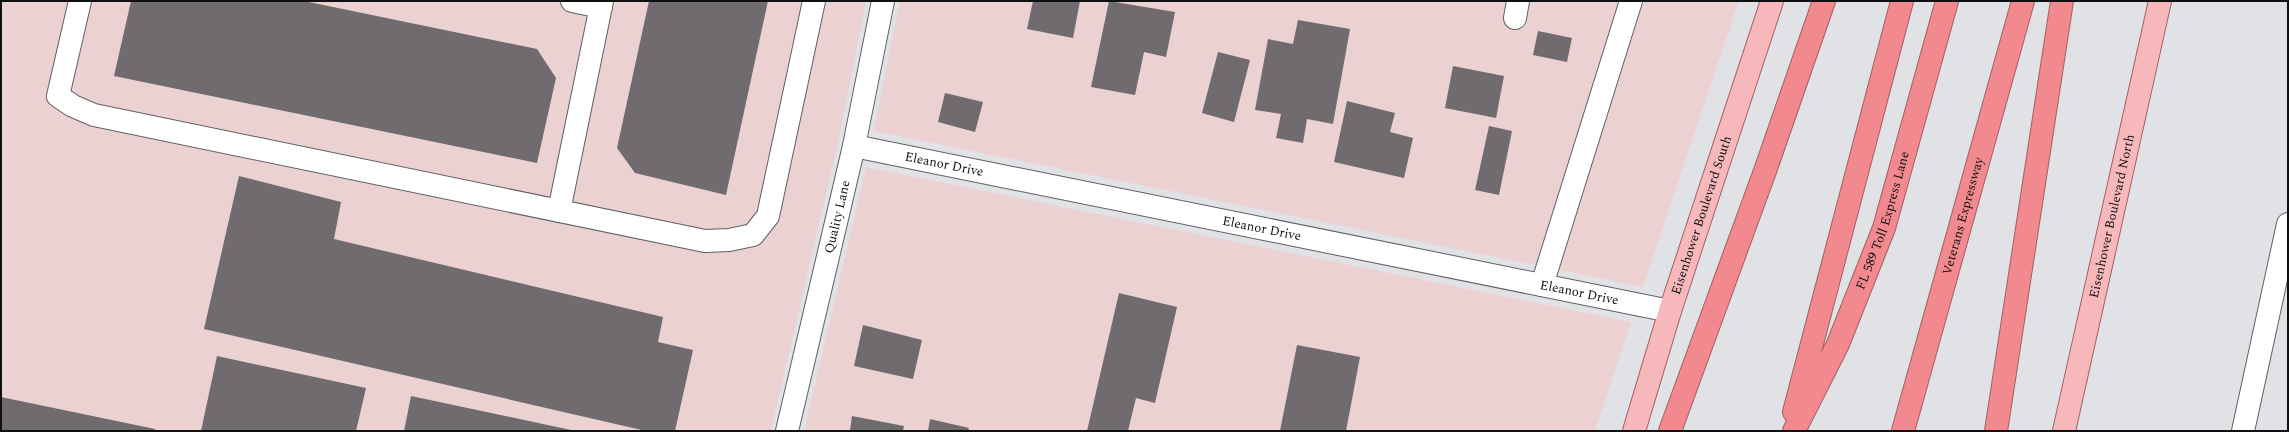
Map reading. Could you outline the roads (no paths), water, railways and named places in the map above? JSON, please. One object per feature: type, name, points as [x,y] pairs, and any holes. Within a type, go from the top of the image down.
[{"type":"highway","points":[[1670,431],[1766,171],[1824,1]]},
{"type":"highway","points":[[1788,431],[1902,1]]},
{"type":"highway","name":"FL 589 Toll Express Lane","points":[[1794,431],[1838,344],[1884,228],[1946,1]]},
{"type":"highway","name":"Veterans Expressway","points":[[1903,431],[2023,1]]},
{"type":"highway","points":[[1996,431],[2062,1]]},
{"type":"main road","name":"Eisenhower Boulevard South","points":[[1634,431],[1670,311],[1772,1]]},
{"type":"main road","name":"Eisenhower Boulevard North","points":[[2064,431],[2160,1]]},
{"type":"street","points":[[80,1],[58,96],[73,106],[94,115],[705,241],[729,240],[754,236],[768,216],[814,1]]},
{"type":"street","points":[[559,211],[601,4],[572,1]]},
{"type":"street","name":"Quality Lane","points":[[788,431],[854,146],[883,1]]},
{"type":"street","points":[[1542,285],[1631,1]]},
{"type":"street","name":"Eleanor Drive","points":[[854,146],[1670,311]]},
{"type":"street","points":[[2243,431],[2288,224]]}]
